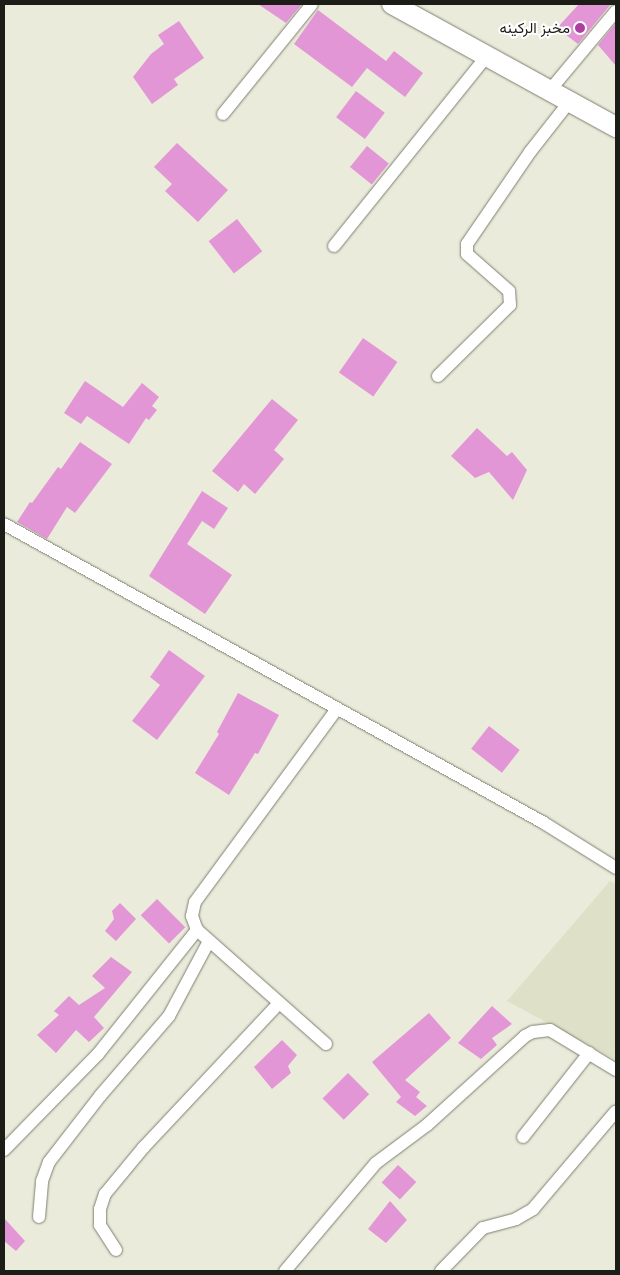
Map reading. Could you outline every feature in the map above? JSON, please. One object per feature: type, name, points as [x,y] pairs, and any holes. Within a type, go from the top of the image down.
[{"type":"main road","points":[[392,4],[616,127]]},
{"type":"street","points":[[223,114],[291,26],[312,4]]},
{"type":"street","points":[[550,90],[616,11]]},
{"type":"street","points":[[334,246],[486,57]]},
{"type":"street","points":[[438,376],[510,305],[509,292],[467,254],[467,244],[530,152],[570,101]]},
{"type":"street","points":[[4,524],[336,710],[544,823],[616,868]]},
{"type":"street","points":[[326,1044],[278,1004],[209,941],[198,930],[192,916],[195,902],[336,710]]},
{"type":"street","points":[[4,1150],[98,1054],[198,930]]},
{"type":"street","points":[[39,1217],[42,1181],[49,1162],[100,1096],[169,1016],[209,941]]},
{"type":"street","points":[[116,1250],[100,1225],[100,1209],[105,1194],[143,1148],[278,1004]]},
{"type":"street","points":[[285,1271],[376,1163],[427,1125],[525,1036],[539,1030],[550,1030],[616,1070]]},
{"type":"street","points":[[523,1137],[589,1053]]},
{"type":"street","points":[[441,1271],[482,1228],[527,1215],[533,1210],[616,1110]]},
{"type":"shaded area","points":[[610,881],[616,884],[616,1060],[507,1001]]},
{"type":"building","points":[[258,4],[302,4],[286,23]]},
{"type":"building","points":[[579,4],[610,5],[578,44],[557,28]]},
{"type":"building","points":[[318,10],[386,61],[394,51],[423,73],[405,97],[367,68],[352,87],[294,44]]},
{"type":"building","points":[[179,21],[204,58],[174,79],[178,85],[152,104],[133,77],[151,54],[164,44],[158,35]]},
{"type":"building","points":[[616,23],[616,66],[598,45]]},
{"type":"building","points":[[356,91],[385,113],[365,139],[336,117]]},
{"type":"building","points":[[177,143],[228,190],[198,222],[165,191],[172,184],[154,167]]},
{"type":"building","points":[[367,146],[389,164],[372,185],[350,167]]},
{"type":"building","points":[[237,219],[262,251],[234,273],[209,241]]},
{"type":"building","points":[[363,338],[397,362],[373,396],[339,372]]},
{"type":"building","points":[[85,381],[123,407],[142,383],[159,397],[152,406],[157,410],[149,420],[146,418],[129,444],[87,416],[81,424],[64,413]]},
{"type":"building","points":[[272,399],[298,420],[274,450],[284,459],[255,494],[244,484],[238,492],[212,471]]},
{"type":"building","points":[[477,428],[507,456],[512,452],[527,470],[513,500],[489,472],[475,478],[451,456]]},
{"type":"building","points":[[80,442],[112,464],[75,513],[67,507],[47,539],[17,522],[30,502],[32,503],[58,467],[61,469]]},
{"type":"building","points":[[202,491],[228,508],[214,529],[202,521],[187,544],[232,575],[205,614],[149,576]]},
{"type":"building","points":[[169,650],[205,676],[157,740],[132,721],[160,685],[150,677]]},
{"type":"building","points":[[238,693],[279,715],[258,754],[255,753],[229,795],[195,773],[219,734],[217,732]]},
{"type":"building","points":[[489,726],[520,750],[502,773],[471,749]]},
{"type":"building","points":[[157,899],[185,927],[169,944],[141,915]]},
{"type":"building","points":[[120,903],[136,919],[116,941],[105,931],[114,919],[112,911]]},
{"type":"building","points":[[111,957],[132,972],[94,1017],[104,1028],[89,1042],[76,1030],[56,1053],[37,1035],[59,1015],[54,1011],[69,996],[79,1005],[105,988],[92,976]]},
{"type":"building","points":[[492,1006],[512,1024],[492,1038],[497,1045],[481,1059],[458,1043]]},
{"type":"building","points":[[429,1013],[451,1038],[405,1080],[420,1092],[416,1097],[427,1106],[415,1116],[396,1102],[401,1097],[372,1062]]},
{"type":"building","points":[[282,1040],[297,1055],[288,1066],[291,1073],[272,1089],[254,1067]]},
{"type":"building","points":[[348,1073],[369,1094],[344,1120],[323,1098]]},
{"type":"building","points":[[398,1165],[416,1182],[400,1200],[382,1183]]},
{"type":"building","points":[[390,1201],[407,1220],[386,1243],[368,1229]]},
{"type":"building","points":[[4,1218],[25,1241],[16,1251],[4,1241]]},
{"type":"place","name":"مخبز الركينه","points":[[580,28]]}]
